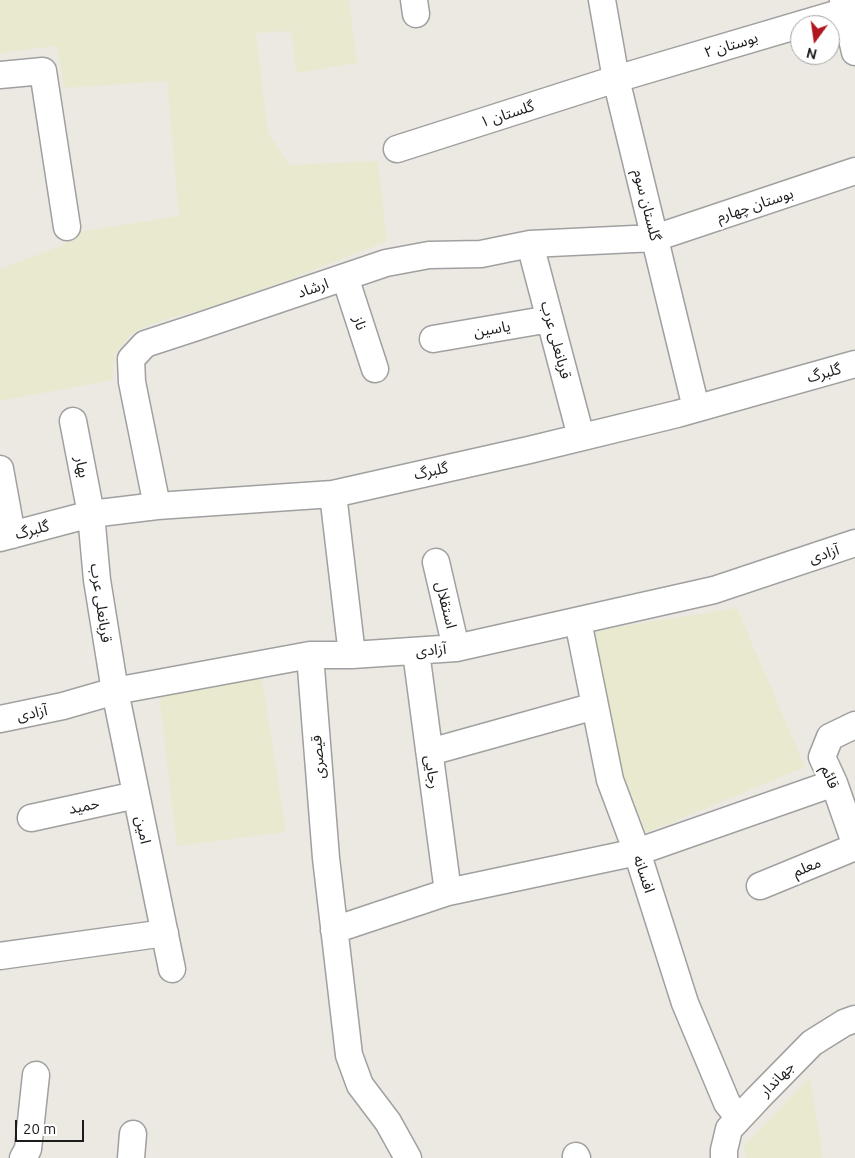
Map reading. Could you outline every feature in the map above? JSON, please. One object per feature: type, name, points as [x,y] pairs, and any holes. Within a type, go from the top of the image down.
[{"type":"street","name":"گلستان سوم","points":[[602,0],[616,79],[696,408]]},
{"type":"street","name":"بوستان ۲","points":[[616,79],[844,6]]},
{"type":"street","points":[[844,6],[855,52]]},
{"type":"street","points":[[0,75],[43,71],[66,227]]},
{"type":"street","name":"گلستان ۱","points":[[397,149],[616,79]]},
{"type":"street","name":"بوستان چهارم","points":[[655,238],[855,172]]},
{"type":"street","name":"ارشاد","points":[[157,506],[132,382],[131,359],[145,344],[386,263],[429,255],[481,254],[530,244],[655,238]]},
{"type":"street","name":"قربانعلی عرب","points":[[530,244],[581,437]]},
{"type":"street","name":"ناز","points":[[345,277],[375,369]]},
{"type":"street","name":"یاسین","points":[[433,339],[550,319]]},
{"type":"street","name":"گلبرگ","points":[[6,536],[91,514],[157,506],[333,494],[581,437],[696,408],[855,364]]},
{"type":"street","name":"بهار","points":[[73,421],[91,514]]},
{"type":"street","points":[[0,469],[6,536]]},
{"type":"street","points":[[333,494],[352,655]]},
{"type":"street","name":"قربانعلی عرب","points":[[91,514],[96,580],[115,691]]},
{"type":"street","name":"آزادی","points":[[0,720],[63,706],[115,691],[310,655],[416,652],[456,648],[714,590],[855,543]]},
{"type":"street","name":"استقلال","points":[[436,562],[456,648]]},
{"type":"street","name":"افسانه","points":[[578,621],[610,780],[637,852],[685,1003],[727,1103],[739,1118]]},
{"type":"street","name":"رجایی","points":[[416,652],[448,892]]},
{"type":"street","name":"قیصری","points":[[310,655],[326,858],[349,1055],[360,1086],[388,1122],[408,1158]]},
{"type":"street","name":"امین","points":[[115,691],[172,969]]},
{"type":"street","points":[[430,752],[595,706]]},
{"type":"street","name":"قائم","points":[[855,725],[830,737],[822,757],[834,783],[855,843]]},
{"type":"street","points":[[334,930],[448,892],[637,852],[834,783]]},
{"type":"street","name":"حمید","points":[[31,818],[136,795]]},
{"type":"street","name":"معلم","points":[[760,886],[855,848]]},
{"type":"street","points":[[0,956],[165,932]]},
{"type":"street","name":"جهاندار","points":[[724,1158],[729,1129],[739,1118],[812,1043],[844,1023],[855,1019]]},
{"type":"street","points":[[24,1158],[28,1149],[36,1075]]},
{"type":"green space","points":[[0,0],[349,0],[357,63],[296,73],[291,31],[256,33],[268,133],[290,165],[378,161],[387,241],[291,279],[202,310],[169,318],[133,332],[115,354],[112,380],[0,401],[0,269],[63,245],[84,231],[179,216],[167,81],[64,88],[57,46],[0,53]]},
{"type":"green space","points":[[737,608],[805,767],[646,833],[623,777],[592,631]]},
{"type":"green space","points":[[262,678],[286,832],[177,846],[159,694]]},
{"type":"green space","points":[[810,1077],[823,1158],[746,1158],[744,1146]]}]
